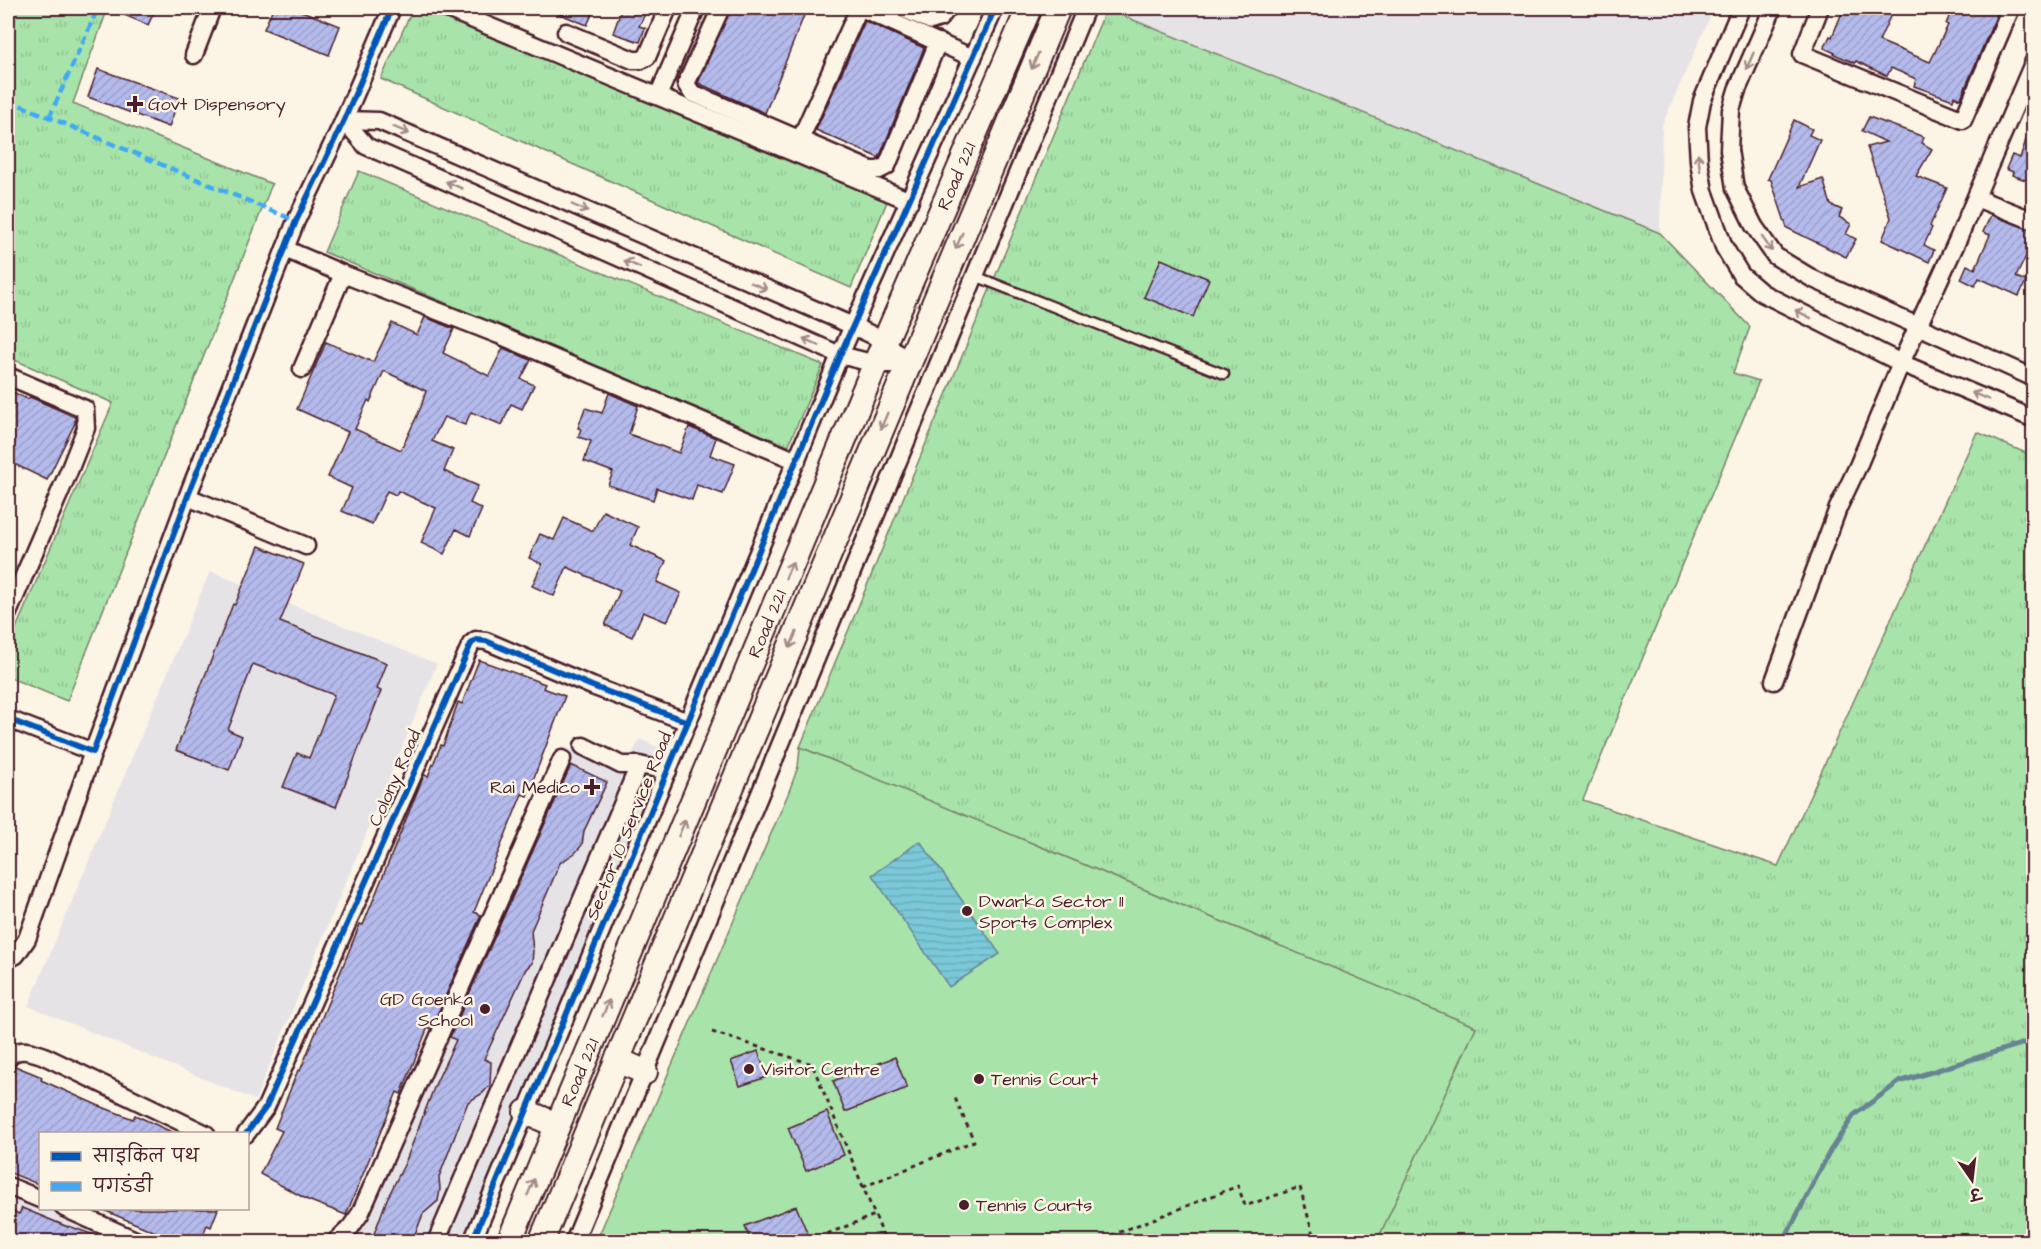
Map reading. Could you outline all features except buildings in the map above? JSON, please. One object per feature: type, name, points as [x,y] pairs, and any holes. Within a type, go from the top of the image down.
[{"type":"main road","name":"Road 221","points":[[509,1242],[885,341],[1029,8]]},
{"type":"main road","name":"Road 221","points":[[542,1242],[1058,8]]},
{"type":"main road","points":[[617,1060],[645,1072]]},
{"type":"main road","points":[[526,1112],[557,1125]]},
{"type":"street","points":[[194,55],[212,8]]},
{"type":"street","points":[[8,959],[16,954],[27,939],[93,752],[188,497],[285,249],[392,8]]},
{"type":"street","points":[[445,8],[910,201]]},
{"type":"street","points":[[566,32],[633,60],[641,60],[647,57],[668,8]]},
{"type":"street","points":[[658,96],[696,8]]},
{"type":"street","points":[[721,8],[686,84],[688,89],[692,93],[871,170],[879,170],[887,166],[938,42]]},
{"type":"street","points":[[800,140],[860,8],[973,57]]},
{"type":"street","points":[[901,8],[931,21],[940,18],[948,8]]},
{"type":"street","name":"Sector 10 Service Road","points":[[472,1242],[840,355],[995,8]]},
{"type":"street","points":[[574,1242],[1086,8]]},
{"type":"street","points":[[1741,8],[1702,101],[1697,127],[1699,162],[1704,191],[1724,247],[1741,275],[1762,293],[1901,363],[2034,419]]},
{"type":"street","points":[[1773,8],[1737,90],[1731,110],[1729,150],[1735,188],[1754,226],[1775,256],[1814,279],[2034,378]]},
{"type":"street","points":[[1820,8],[1802,54],[1963,120],[2011,8]]},
{"type":"street","points":[[1774,681],[1838,508],[1901,363],[2029,84],[2034,61]]},
{"type":"street","points":[[344,120],[379,121],[853,326],[885,341],[908,364]]},
{"type":"street","points":[[344,120],[366,146],[840,355],[876,364],[908,364]]},
{"type":"street","points":[[1976,198],[2034,221]]},
{"type":"street","points":[[285,249],[499,335],[797,461]]},
{"type":"street","points":[[302,369],[343,274]]},
{"type":"street","points":[[8,376],[85,409],[86,428],[8,613]]},
{"type":"street","points":[[188,497],[306,546]]},
{"type":"street","name":"Colony Road","points":[[247,1132],[266,1107],[471,644],[476,640],[486,641],[592,686],[688,723]]},
{"type":"street","points":[[8,718],[93,752]]},
{"type":"street","points":[[583,746],[621,765],[639,765],[668,771]]},
{"type":"street","points":[[335,1242],[350,1228],[360,1214],[562,759]]},
{"type":"street","points":[[436,1242],[639,765]]},
{"type":"street","points":[[8,1058],[12,1053],[23,1050],[42,1055],[202,1132]]},
{"type":"street","points":[[8,1186],[39,1199]]},
{"type":"street","points":[[66,1210],[140,1242]]},
{"type":"lane","points":[[975,276],[1224,374]]},
{"type":"path","points":[[712,1032],[812,1064],[886,1242]]},
{"type":"path","points":[[863,1187],[974,1141],[955,1098]]},
{"type":"path","points":[[1094,1242],[1238,1186],[1245,1206],[1300,1187],[1315,1242]]},
{"type":"path","points":[[819,1237],[875,1215]]},
{"type":"shaded area","points":[[1107,8],[1714,8],[1662,125],[1660,233]]},
{"type":"shaded area","points":[[210,571],[437,664],[255,1100],[28,1006]]},
{"type":"shaded area","points":[[640,739],[664,750],[461,1241],[336,1242],[358,1232],[567,748],[623,770]]},
{"type":"shaded area","points":[[8,1189],[39,1203],[39,1210],[56,1210],[133,1241],[8,1241]]},
{"type":"green space","points":[[8,8],[108,8],[73,103],[272,184],[67,701],[8,677],[8,647],[113,403],[8,357]]},
{"type":"green space","points":[[413,8],[454,8],[889,197],[851,288],[381,79]]},
{"type":"green space","points":[[1106,9],[1660,233],[1750,327],[1733,373],[1759,381],[1583,800],[1778,866],[1977,432],[2033,456],[2033,1232],[2011,1242],[1377,1241],[1476,1027],[800,747]]},
{"type":"green space","points":[[359,171],[823,365],[788,446],[324,252]]},
{"type":"green space","name":"Dwarka Sector 11 Sports Complex","points":[[800,747],[1476,1027],[1377,1241],[596,1242],[788,794],[798,767]]},
{"type":"water","points":[[920,841],[1000,954],[949,987],[872,875]]},
{"type":"waterway","points":[[1783,1242],[1830,1151],[1854,1115],[1899,1082],[2034,1040]]},
{"type":"marked path","points":[[49,118],[98,8]]},
{"type":"marked path","points":[[8,100],[296,221]]},
{"type":"cycle path","points":[[8,719],[93,752],[190,490],[296,221],[344,120],[392,8]]},
{"type":"cycle path","points":[[472,1242],[840,355],[995,8]]},
{"type":"cycle path","points":[[247,1132],[266,1107],[471,644],[476,640],[486,641],[592,686],[688,722]]},
{"type":"place","name":"Govt Dispensory","points":[[135,104]]},
{"type":"place","name":"Rai Medico","points":[[592,787]]},
{"type":"place","name":"Dwarka Sector 11 Sports Complex","points":[[967,911]]},
{"type":"place","name":"GD Goenka School","points":[[485,1009]]},
{"type":"place","name":"Visitor Centre","points":[[749,1069]]},
{"type":"place","name":"Tennis Court","points":[[979,1079]]},
{"type":"place","name":"Tennis Courts","points":[[964,1205]]}]
